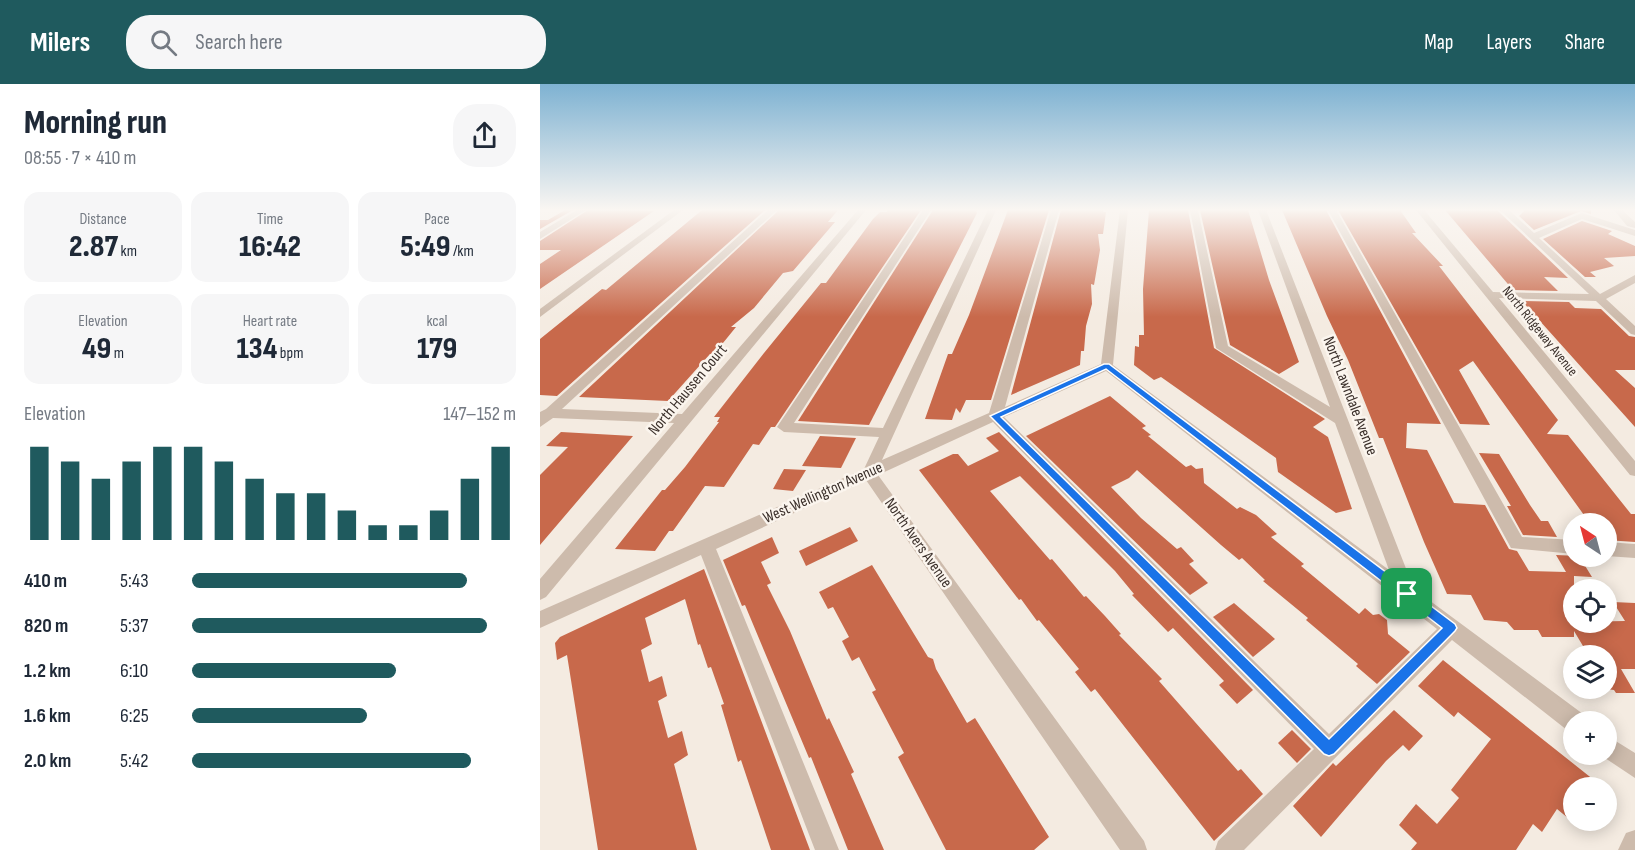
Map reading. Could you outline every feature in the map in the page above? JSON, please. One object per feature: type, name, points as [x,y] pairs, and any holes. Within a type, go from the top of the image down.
[{"type":"street","points":[[540,314],[631,246]]},
{"type":"street","points":[[543,416],[732,246]]},
{"type":"street","name":"North Haussen Court","points":[[540,592],[832,246]]},
{"type":"street","points":[[887,433],[784,427],[903,246]]},
{"type":"street","points":[[869,473],[975,246]]},
{"type":"street","points":[[1045,246],[995,416],[1329,749]]},
{"type":"street","points":[[1120,246],[1107,366],[1563,713]]},
{"type":"street","points":[[1201,246],[1222,348],[1341,420]]},
{"type":"street","name":"North Lawndale Avenue","points":[[1275,246],[1407,594]]},
{"type":"street","points":[[1352,246],[1517,543],[1563,546]]},
{"type":"street","name":"North Ridgeway Avenue","points":[[1450,246],[1635,471]]},
{"type":"street","points":[[1542,246],[1635,332]]},
{"type":"street","points":[[1491,295],[1598,298],[1610,295],[1635,278]]},
{"type":"street","name":"West Wellington Avenue","points":[[540,620],[1107,366]]},
{"type":"street","points":[[543,416],[686,419]]},
{"type":"street","name":"North Avers Avenue","points":[[869,473],[1135,850]]},
{"type":"street","points":[[706,546],[827,850]]},
{"type":"street","points":[[1617,550],[1635,551]]},
{"type":"street","points":[[1227,850],[1451,628]]},
{"type":"street","points":[[1617,754],[1635,767]]},
{"type":"street","points":[[1630,850],[1635,842]]},
{"type":"building","points":[[540,246],[603,246],[540,289],[540,264],[561,250],[540,250]]},
{"type":"building","points":[[659,246],[725,246],[557,396],[540,395],[540,339],[602,289],[606,290]]},
{"type":"building","points":[[741,246],[815,246],[793,271],[783,273],[754,308],[731,327],[736,327],[714,354],[710,354],[668,401],[579,397]]},
{"type":"building","points":[[853,246],[897,246],[775,427],[771,427],[759,445],[753,444],[724,487],[705,486],[673,531],[669,531],[655,551],[615,549],[662,490],[665,490],[685,467],[719,422],[717,422],[720,417],[714,417],[764,353],[821,283],[826,283]]},
{"type":"building","points":[[910,246],[960,246],[869,425],[798,421]]},
{"type":"building","points":[[995,246],[1038,246],[991,400],[966,400],[960,413],[956,408],[952,420],[925,419],[948,354],[952,354]]},
{"type":"building","points":[[1051,246],[1099,246],[1094,285],[1091,284],[1092,304],[1080,365],[1011,395]]},
{"type":"building","points":[[1146,246],[1195,246],[1214,348],[1325,419],[1313,427],[1328,437],[1352,509],[1336,513],[1278,472],[1276,458],[1161,377],[1154,380],[1134,365],[1135,346],[1139,347],[1139,335],[1144,335],[1143,289]]},
{"type":"building","points":[[1208,246],[1259,246],[1299,362],[1279,374],[1230,345]]},
{"type":"building","points":[[1297,246],[1345,246],[1441,424],[1407,423],[1406,448],[1427,450],[1454,503],[1485,505],[1509,549],[1517,551],[1529,571],[1566,572],[1563,567],[1586,567],[1592,577],[1574,576],[1574,579],[1563,579],[1563,633],[1574,633],[1574,637],[1542,637],[1538,630],[1514,630],[1507,622],[1484,620],[1471,595],[1447,594],[1383,438],[1379,438],[1348,360]]},
{"type":"building","points":[[1358,246],[1424,246],[1443,266],[1439,266],[1558,420],[1547,434],[1568,435],[1631,514],[1635,514],[1635,542],[1617,541],[1617,513],[1583,513],[1473,361],[1459,370],[1490,425],[1460,424]]},
{"type":"building","points":[[1475,246],[1534,246],[1568,278],[1544,277],[1558,291],[1513,290]]},
{"type":"building","points":[[1550,246],[1635,246],[1635,256],[1604,258],[1614,266],[1590,272],[1596,277],[1585,277]]},
{"type":"building","points":[[1522,301],[1569,302],[1575,308],[1601,309],[1629,336],[1635,337],[1635,370],[1615,370],[1635,388],[1635,427]]},
{"type":"building","points":[[1110,396],[1146,426],[1142,428],[1151,435],[1148,436],[1186,467],[1191,465],[1196,469],[1203,468],[1204,483],[1237,509],[1240,507],[1256,515],[1277,534],[1271,537],[1304,564],[1301,566],[1359,614],[1365,608],[1373,615],[1379,614],[1387,620],[1388,634],[1410,652],[1377,684],[1356,666],[1358,664],[1306,620],[1308,618],[1263,581],[1265,580],[1242,558],[1239,560],[1221,545],[1137,470],[1129,478],[1111,487],[1141,518],[1177,549],[1181,547],[1194,561],[1189,564],[1208,583],[1190,595],[1026,436]]},
{"type":"building","points":[[561,432],[633,436],[540,545],[540,475],[568,447],[546,446]]},
{"type":"building","points":[[999,432],[1253,690],[1237,704],[1219,685],[1224,681],[1173,628],[1168,632],[1132,595],[1134,594],[1115,571],[1020,476],[990,491],[1050,560],[1052,559],[1084,597],[1086,596],[1121,634],[1119,635],[1162,679],[1159,681],[1238,771],[1241,769],[1263,794],[1214,841],[1095,689],[1091,692],[1075,672],[1079,669],[1021,599],[1019,600],[919,470],[953,454],[958,454],[968,466],[999,451],[986,438]]},
{"type":"building","points":[[820,436],[856,438],[841,468],[802,466]]},
{"type":"building","points":[[1479,453],[1499,454],[1541,521],[1548,521],[1557,537],[1523,535],[1507,506],[1511,506]]},
{"type":"building","points":[[784,469],[806,470],[793,491],[773,489]]},
{"type":"building","points":[[850,527],[858,541],[806,566],[799,551]]},
{"type":"building","points":[[772,537],[779,553],[761,562],[771,583],[767,585],[790,631],[827,720],[829,718],[854,772],[851,774],[884,850],[848,850],[811,757],[809,758],[745,605],[742,606],[723,560]]},
{"type":"building","points":[[1556,555],[1563,555],[1563,567]]},
{"type":"building","points":[[872,565],[928,657],[933,659],[936,669],[967,723],[975,718],[1049,837],[1034,850],[946,850],[898,757],[904,753],[872,692],[876,690],[859,657],[852,661],[842,641],[849,637],[833,607],[828,609],[819,592]]},
{"type":"building","points":[[704,569],[810,850],[771,850],[741,760],[738,762],[721,705],[724,704],[711,667],[708,668],[700,644],[698,645],[685,599],[645,618],[652,644],[641,650],[649,682],[662,676],[667,696],[658,701],[668,738],[682,731],[688,755],[674,764],[697,850],[598,850],[567,655],[557,660],[555,643],[560,637]]},
{"type":"building","points":[[1617,602],[1635,603],[1635,669],[1621,669],[1635,693],[1617,693],[1617,645],[1582,645],[1575,633],[1617,633],[1617,621],[1625,621],[1617,608]]},
{"type":"building","points":[[1234,603],[1275,639],[1253,657],[1213,617]]},
{"type":"building","points":[[1443,660],[1563,755],[1563,765],[1575,765],[1590,777],[1563,777],[1563,814],[1557,809],[1542,832],[1533,824],[1516,850],[1411,850],[1417,843],[1399,825],[1416,804],[1437,824],[1459,798],[1451,790],[1491,739],[1458,712],[1454,717],[1418,686]]},
{"type":"building","points":[[1394,710],[1423,736],[1409,751],[1403,745],[1386,761],[1321,837],[1293,806],[1333,763],[1336,766]]},
{"type":"building","points":[[1292,730],[1311,749],[1297,763],[1278,743]]},
{"type":"route","points":[[1107,366],[1407,594],[1451,628],[1329,749],[995,416],[1107,366]]}]
